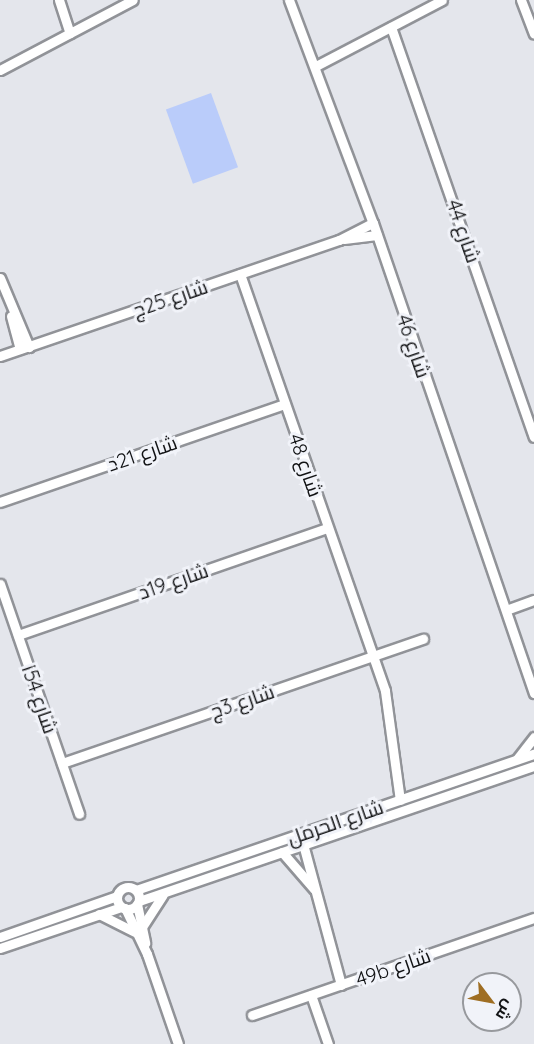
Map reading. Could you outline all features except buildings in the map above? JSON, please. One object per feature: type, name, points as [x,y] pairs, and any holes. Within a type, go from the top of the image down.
[{"type":"street","points":[[58,0],[70,33]]},
{"type":"street","points":[[0,70],[133,0]]},
{"type":"street","name":"شارع 46","points":[[289,0],[316,66],[373,223],[534,693]]},
{"type":"street","points":[[316,66],[442,0]]},
{"type":"street","points":[[521,0],[534,34]]},
{"type":"street","name":"شارع 44","points":[[391,27],[534,437]]},
{"type":"street","name":"شارع 25ج","points":[[0,356],[339,240],[373,223]]},
{"type":"street","name":"شارع 25ج","points":[[339,240],[377,235]]},
{"type":"street","name":"شارع 48","points":[[240,274],[385,691],[400,800]]},
{"type":"street","points":[[0,278],[24,348]]},
{"type":"street","name":"شارع 21د","points":[[0,502],[285,404]]},
{"type":"street","name":"شارع 19د","points":[[18,635],[327,528]]},
{"type":"street","name":"شارع 54ا","points":[[0,584],[79,814]]},
{"type":"street","points":[[506,610],[534,600]]},
{"type":"street","name":"شارع 3ج","points":[[62,763],[423,639]]},
{"type":"street","points":[[514,761],[534,737]]},
{"type":"street","name":"شارع الحرمل","points":[[117,896],[125,887],[136,890],[534,754]]},
{"type":"street","name":"شارع الحرمل","points":[[123,907],[534,766]]},
{"type":"street","points":[[303,844],[341,985]]},
{"type":"street","points":[[282,852],[316,891]]},
{"type":"street","points":[[136,890],[139,930],[176,1043]]},
{"type":"street","points":[[139,930],[154,903],[168,891]]},
{"type":"street","points":[[0,937],[117,896],[139,930]]},
{"type":"street","points":[[0,948],[123,907]]},
{"type":"street","points":[[99,914],[139,930]]},
{"type":"street","name":"49b شارع","points":[[252,1015],[534,918]]},
{"type":"street","points":[[312,995],[328,1044]]},
{"type":"shaded area","points":[[211,93],[238,167],[193,184],[166,109]]}]
